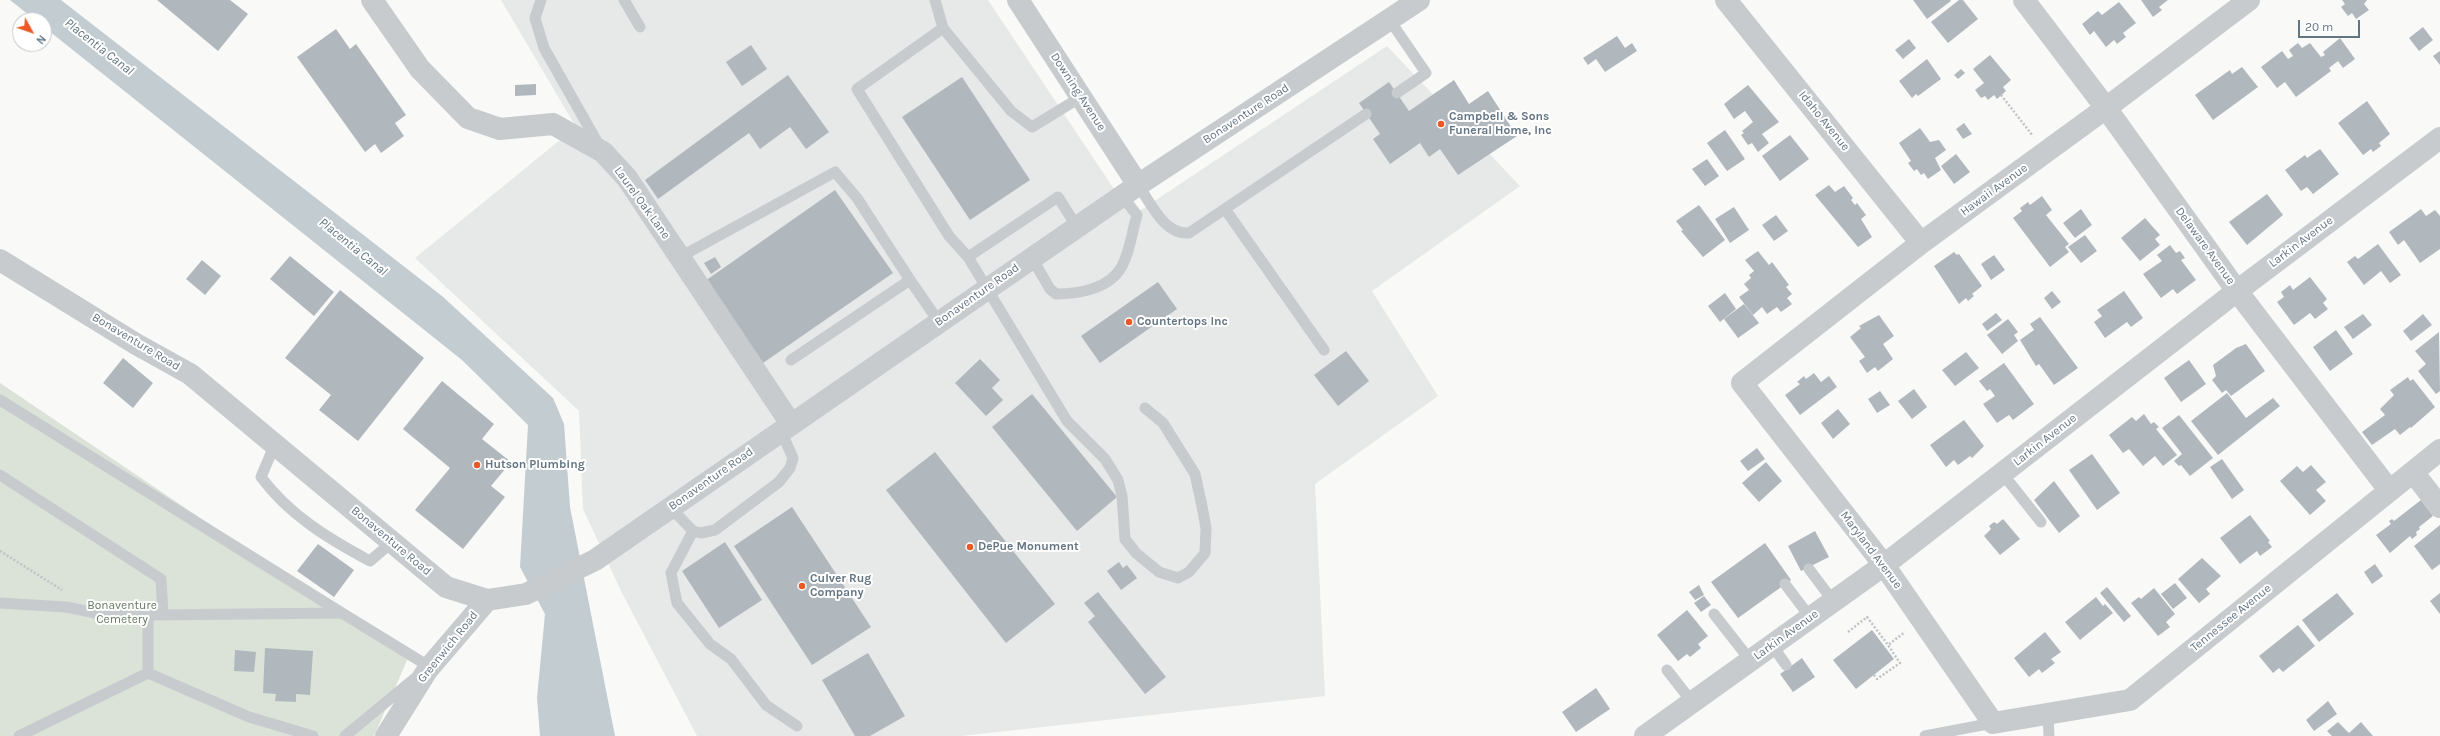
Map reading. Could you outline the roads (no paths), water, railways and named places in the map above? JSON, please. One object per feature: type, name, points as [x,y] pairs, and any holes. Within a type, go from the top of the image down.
[{"type":"street","name":"Laurel Oak Lane","points":[[372,0],[420,68],[468,118],[500,129],[552,124],[603,152],[627,178],[680,257],[786,427]]},
{"type":"street","name":"Downing Avenue","points":[[1018,0],[1081,97],[1130,190]]},
{"type":"street","name":"Bonaventure Road","points":[[0,260],[136,344],[190,374],[446,587],[487,600],[526,594],[595,560],[1077,226],[1418,0]]},
{"type":"street","name":"Idaho Avenue","points":[[1726,0],[1921,243]]},
{"type":"street","name":"Delaware Avenue","points":[[2024,0],[2106,108],[2237,291],[2389,490]]},
{"type":"street","name":"Hawaii Avenue","points":[[1742,383],[1921,243],[2106,108],[2249,0]]},
{"type":"street","name":"Larkin Avenue","points":[[1645,736],[1884,564],[2237,291],[2440,138]]},
{"type":"street","name":"Maryland Avenue","points":[[1742,383],[1884,564],[1993,723]]},
{"type":"street","name":"Tennessee Avenue","points":[[1993,723],[2130,700],[2440,450]]},
{"type":"street","points":[[2413,472],[2440,507]]},
{"type":"street","name":"Greenwich Road","points":[[386,736],[429,668],[487,600]]},
{"type":"lane","points":[[541,0],[536,18],[544,48],[603,152]]},
{"type":"lane","points":[[624,0],[640,27]]},
{"type":"lane","points":[[935,0],[943,28],[1011,111],[1032,127],[1081,97]]},
{"type":"lane","points":[[1390,19],[1426,73],[1397,93]]},
{"type":"lane","points":[[943,28],[857,89],[949,236],[968,257],[988,288],[1067,421],[1105,459],[1118,480],[1122,496],[1125,539],[1136,553],[1159,572],[1178,578],[1189,572],[1205,553],[1206,528],[1202,506],[1195,474],[1163,423],[1145,408]]},
{"type":"lane","points":[[1130,190],[1167,226],[1179,234],[1189,233],[1366,114]]},
{"type":"lane","points":[[680,257],[835,172],[857,198],[939,322]]},
{"type":"lane","points":[[1032,258],[1050,289],[1056,294],[1080,294],[1092,290],[1108,280],[1121,267],[1137,215],[1130,190]]},
{"type":"lane","points":[[968,257],[1058,197],[1077,226]]},
{"type":"lane","points":[[1225,209],[1324,350]]},
{"type":"lane","points":[[790,360],[910,280]]},
{"type":"lane","points":[[0,400],[429,668],[345,736]]},
{"type":"lane","points":[[670,507],[693,531],[701,533],[715,530],[779,482],[790,468],[793,458],[786,427]]},
{"type":"lane","points":[[275,444],[261,478],[276,498],[327,538],[370,561],[392,542]]},
{"type":"lane","points":[[2002,473],[2041,522]]},
{"type":"lane","points":[[0,475],[160,579],[163,615]]},
{"type":"lane","points":[[693,531],[671,573],[677,603],[710,644],[731,659],[766,705],[797,726]]},
{"type":"lane","points":[[1809,569],[1833,601]]},
{"type":"lane","points":[[1785,584],[1810,617]]},
{"type":"lane","points":[[0,603],[66,607],[100,614],[163,615],[342,613]]},
{"type":"lane","points":[[1714,614],[1750,660]]},
{"type":"lane","points":[[148,615],[148,673]]},
{"type":"lane","points":[[1772,645],[1786,665]]},
{"type":"lane","points":[[1667,670],[1692,702]]},
{"type":"lane","points":[[19,736],[148,673],[249,717],[289,732],[313,736]]},
{"type":"lane","points":[[2048,714],[2049,736]]},
{"type":"lane","points":[[1925,736],[1993,723]]},
{"type":"water","name":"Placentia Canal","points":[[10,0],[61,0],[442,296],[553,398],[564,424],[570,507],[615,736],[540,736],[537,698],[545,614],[520,567],[528,425],[462,360],[52,33],[52,12],[25,12]]},
{"type":"place","name":"Campbell & Sons Funeral Home, Inc","points":[[1441,124]]},
{"type":"place","name":"Countertops Inc","points":[[1129,322]]},
{"type":"place","name":"Hutson Plumbing","points":[[477,465]]},
{"type":"place","name":"DePue Monument","points":[[970,547]]},
{"type":"place","name":"Culver Rug Company","points":[[802,586]]},
{"type":"park label","name":"Bonaventure Cemetery","points":[[122,613]]}]
